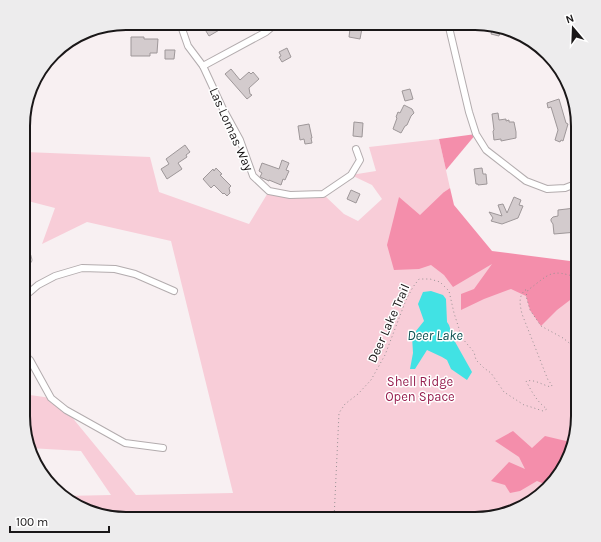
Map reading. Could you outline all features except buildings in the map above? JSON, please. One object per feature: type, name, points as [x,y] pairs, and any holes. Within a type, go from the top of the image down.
[{"type":"street","name":"Las Lomas Way","points":[[183,30],[188,46],[203,66],[223,109],[240,140],[253,176],[269,191],[290,195],[323,194],[351,175],[360,160],[356,149]]},
{"type":"street","points":[[203,66],[268,30]]},
{"type":"street","points":[[450,30],[469,112],[476,134],[486,150],[526,181],[547,189],[571,186]]},
{"type":"street","points":[[30,292],[38,285],[55,276],[82,268],[115,269],[135,274],[174,291]]},
{"type":"street","points":[[30,360],[52,398],[66,410],[125,443],[163,448]]},
{"type":"path","points":[[571,275],[554,272],[546,276],[528,290],[526,296],[530,310],[541,326],[563,338],[571,344]]},
{"type":"path","name":"Deer Lake Trail","points":[[334,512],[339,414],[345,404],[358,394],[371,380],[385,355],[406,300],[419,279],[430,279],[440,282],[449,291],[462,338],[474,352],[476,360],[491,373],[504,392],[524,405],[543,411],[547,409],[540,404],[534,396],[526,381],[532,380],[545,386],[552,387],[522,314],[519,303],[522,293],[525,290],[528,290]]},
{"type":"green space","name":"Shell Ridge Open Space","points":[[439,139],[450,188],[444,192],[462,264],[571,261],[570,428],[568,441],[564,452],[555,469],[543,484],[528,496],[511,505],[500,509],[481,512],[126,512],[101,509],[73,496],[111,495],[81,451],[36,448],[30,422],[30,395],[51,398],[66,410],[136,495],[233,493],[171,241],[87,222],[42,244],[55,208],[30,202],[30,152],[150,157],[159,192],[249,224],[269,191],[323,194],[344,214],[358,221],[382,199],[372,185],[351,175],[376,171],[369,147]]},
{"type":"shaded area","points":[[476,134],[446,170],[439,139]]},
{"type":"shaded area","points":[[450,188],[454,205],[492,251],[571,261],[571,299],[557,310],[541,326],[530,310],[526,296],[511,289],[484,299],[461,310],[461,294],[474,289],[492,264],[453,287],[444,275],[431,265],[419,269],[394,270],[387,245],[399,197],[420,215]]},
{"type":"shaded area","points":[[513,431],[532,448],[545,436],[568,440],[555,469],[543,484],[537,481],[520,491],[510,493],[505,485],[491,481],[509,462],[525,469],[519,457],[495,441]]},
{"type":"water","name":"Deer Lake","points":[[431,291],[443,295],[446,299],[447,322],[454,340],[472,372],[467,380],[451,369],[447,360],[427,350],[415,369],[410,369],[413,353],[412,336],[424,321],[418,304],[423,292]]}]
